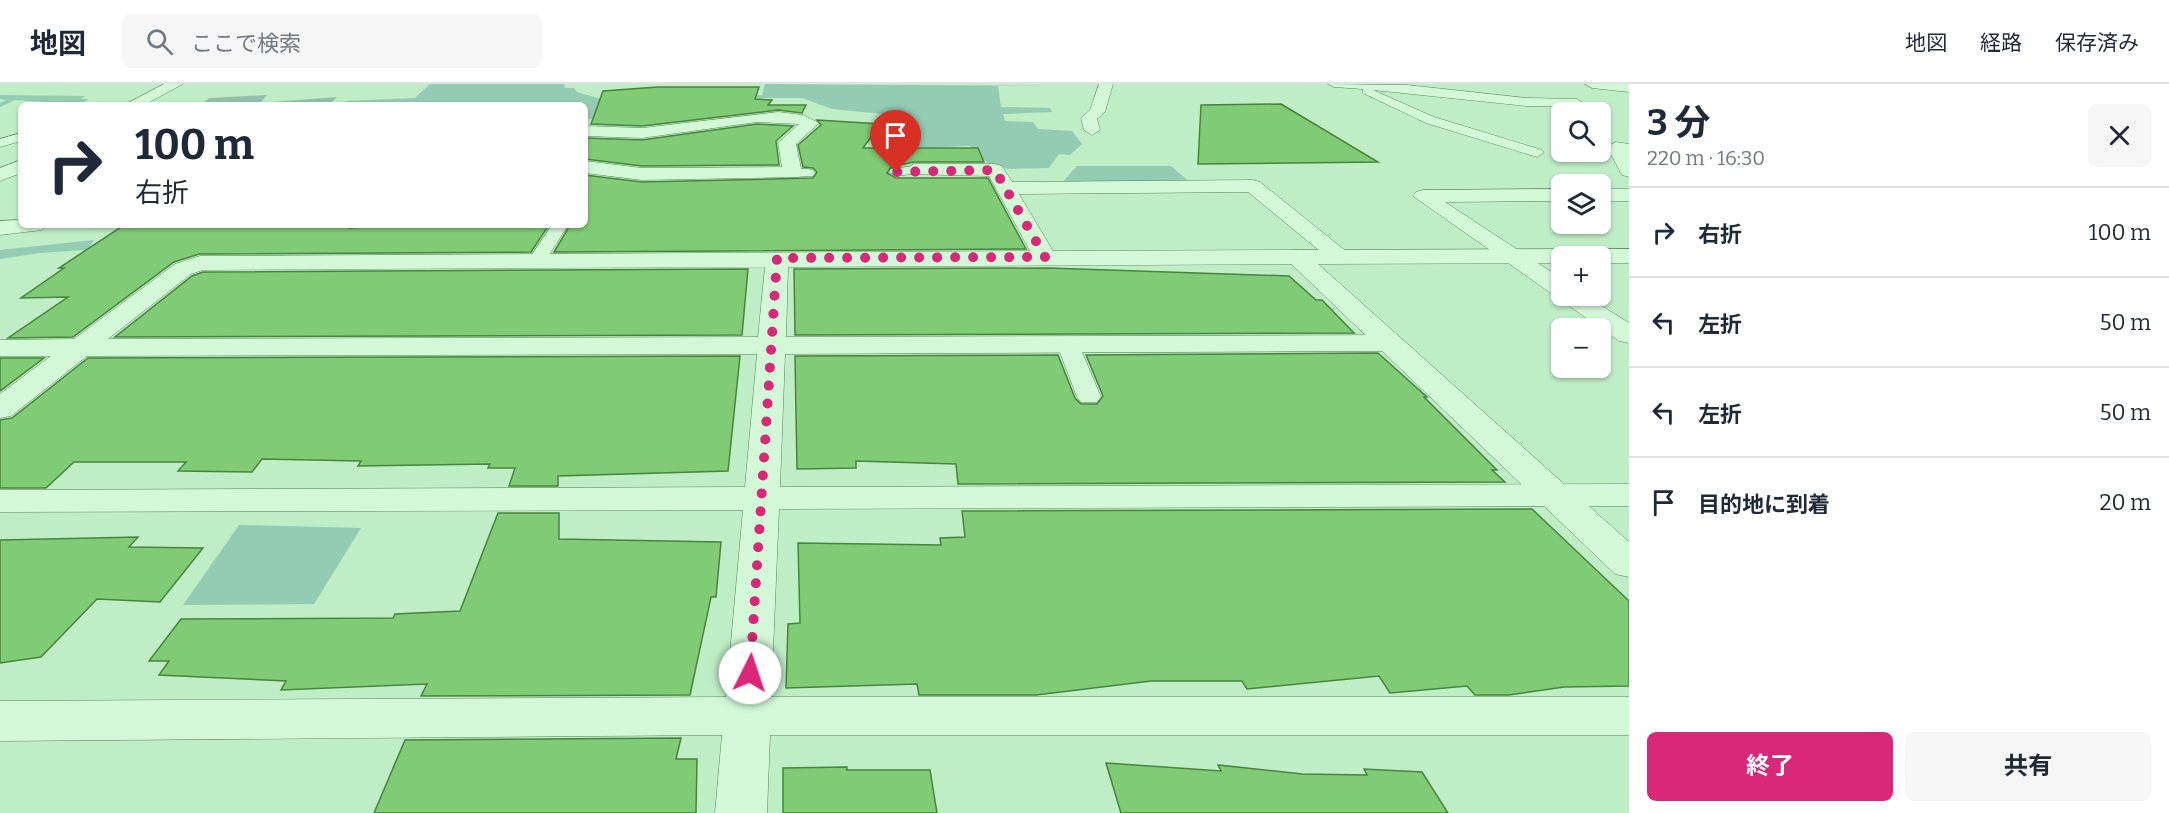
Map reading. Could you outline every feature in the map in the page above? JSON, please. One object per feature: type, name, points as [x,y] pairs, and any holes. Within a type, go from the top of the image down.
[{"type":"street","points":[[138,102],[176,84]]},
{"type":"street","points":[[1092,130],[1089,118],[1097,112],[1106,84]]},
{"type":"street","points":[[1592,84],[1629,88]]},
{"type":"street","points":[[588,131],[630,133],[742,118],[802,118],[811,123],[787,143],[800,173],[642,174],[588,167]]},
{"type":"street","points":[[1629,149],[1616,147],[1629,171]]},
{"type":"street","points":[[0,176],[18,167]]},
{"type":"street","points":[[905,171],[995,170],[1045,257]]},
{"type":"street","points":[[0,176],[18,178]]},
{"type":"street","points":[[1005,188],[1253,186],[1340,256]]},
{"type":"street","points":[[1551,195],[1423,196],[1551,284]]},
{"type":"street","points":[[1611,195],[1629,195]]},
{"type":"street","points":[[0,228],[18,226]]},
{"type":"street","points":[[1296,256],[1629,564]]},
{"type":"street","points":[[0,409],[183,269],[200,262],[1629,256]]},
{"type":"street","points":[[741,813],[777,258]]},
{"type":"street","points":[[1585,306],[1629,334]]},
{"type":"street","points":[[0,348],[1390,344]]},
{"type":"street","points":[[0,501],[1629,495]]},
{"type":"street","points":[[0,721],[747,716],[1629,716]]},
{"type":"lane","points":[[1334,84],[1407,88],[1527,102],[1551,102]]},
{"type":"lane","points":[[1356,86],[1430,120],[1537,153]]},
{"type":"lane","points":[[0,142],[18,138]]},
{"type":"lane","points":[[538,259],[558,228]]},
{"type":"lane","points":[[1068,345],[1089,397]]},
{"type":"green space","points":[[430,84],[564,84],[565,88],[574,88],[577,92],[601,99],[613,117],[588,119],[588,102],[345,102],[415,98]]},
{"type":"green space","points":[[765,84],[1052,86],[998,86],[1001,107],[1050,108],[1052,112],[1003,114],[1005,121],[1033,122],[1038,129],[1072,131],[1082,144],[1070,155],[1059,154],[1049,168],[1008,169],[991,166],[970,146],[925,148],[903,145],[894,141],[886,135],[897,128],[883,114],[832,109],[802,98],[742,98],[744,95],[762,95]]},
{"type":"green space","points":[[0,95],[85,96],[80,99],[89,99],[83,102],[15,100],[0,107],[0,103],[7,100],[0,99]]},
{"type":"green space","points":[[267,95],[261,102],[204,102],[210,98]]},
{"type":"green space","points":[[337,97],[332,102],[273,102]]},
{"type":"green space","points":[[1077,166],[1171,166],[1192,184],[1060,185]]},
{"type":"green space","points":[[94,240],[90,246],[130,243],[126,247],[40,253],[0,259],[0,250]]},
{"type":"green space","points":[[239,525],[361,528],[314,604],[183,605]]},
{"type":"building","points":[[658,87],[759,87],[755,99],[772,100],[768,105],[806,105],[802,113],[778,110],[642,126],[591,124],[603,91]]},
{"type":"building","points":[[1281,104],[1378,162],[1198,164],[1201,105]]},
{"type":"building","points":[[817,120],[881,124],[863,148],[978,148],[984,162],[914,162],[891,167],[887,173],[896,178],[988,178],[1026,249],[554,252],[568,228],[588,228],[588,175],[642,182],[813,178],[817,172],[813,168],[803,167],[798,145],[821,125]]},
{"type":"building","points":[[757,124],[793,126],[776,141],[779,165],[642,166],[588,159],[588,138],[642,140]]},
{"type":"building","points":[[119,228],[547,228],[531,252],[199,254],[174,262],[73,337],[8,338],[68,297],[21,298],[64,268],[59,268]]},
{"type":"building","points":[[1048,268],[1289,276],[1316,300],[1322,300],[1354,333],[795,335],[794,269]]},
{"type":"building","points":[[748,269],[742,335],[115,337],[192,276],[203,272]]},
{"type":"building","points":[[1378,353],[1427,397],[1424,397],[1497,470],[1492,470],[1505,482],[958,484],[956,464],[856,461],[856,468],[797,469],[795,356],[1058,355],[1075,398],[1081,404],[1097,404],[1103,396],[1086,355]]},
{"type":"building","points":[[740,356],[728,471],[558,476],[558,486],[509,486],[515,468],[488,468],[490,464],[358,466],[361,461],[262,459],[252,472],[178,471],[186,462],[74,462],[46,488],[0,488],[0,420],[12,418],[88,358]]},
{"type":"building","points":[[0,358],[44,358],[0,391]]},
{"type":"building","points":[[1532,509],[1629,601],[1629,686],[1564,687],[1509,695],[1475,695],[1467,686],[1390,693],[1379,676],[1247,689],[1242,681],[1151,681],[1036,695],[919,695],[917,684],[786,688],[788,624],[800,623],[798,543],[941,545],[940,538],[965,537],[962,511]]},
{"type":"building","points":[[498,513],[559,513],[559,539],[721,542],[716,597],[711,597],[690,695],[421,696],[427,684],[281,690],[286,681],[159,675],[169,661],[149,661],[181,619],[393,618],[395,614],[460,611]]},
{"type":"building","points":[[138,537],[129,547],[203,548],[160,602],[97,599],[41,657],[0,663],[0,540]]},
{"type":"building","points":[[681,738],[676,759],[697,759],[696,813],[374,813],[405,740]]},
{"type":"building","points":[[1106,763],[1221,771],[1218,765],[1302,774],[1367,775],[1364,769],[1422,772],[1448,813],[1121,813]]},
{"type":"building","points":[[847,767],[847,770],[930,770],[937,813],[783,813],[783,768]]},
{"type":"route","points":[[750,673],[777,258],[1045,257],[995,170],[896,172]]}]
